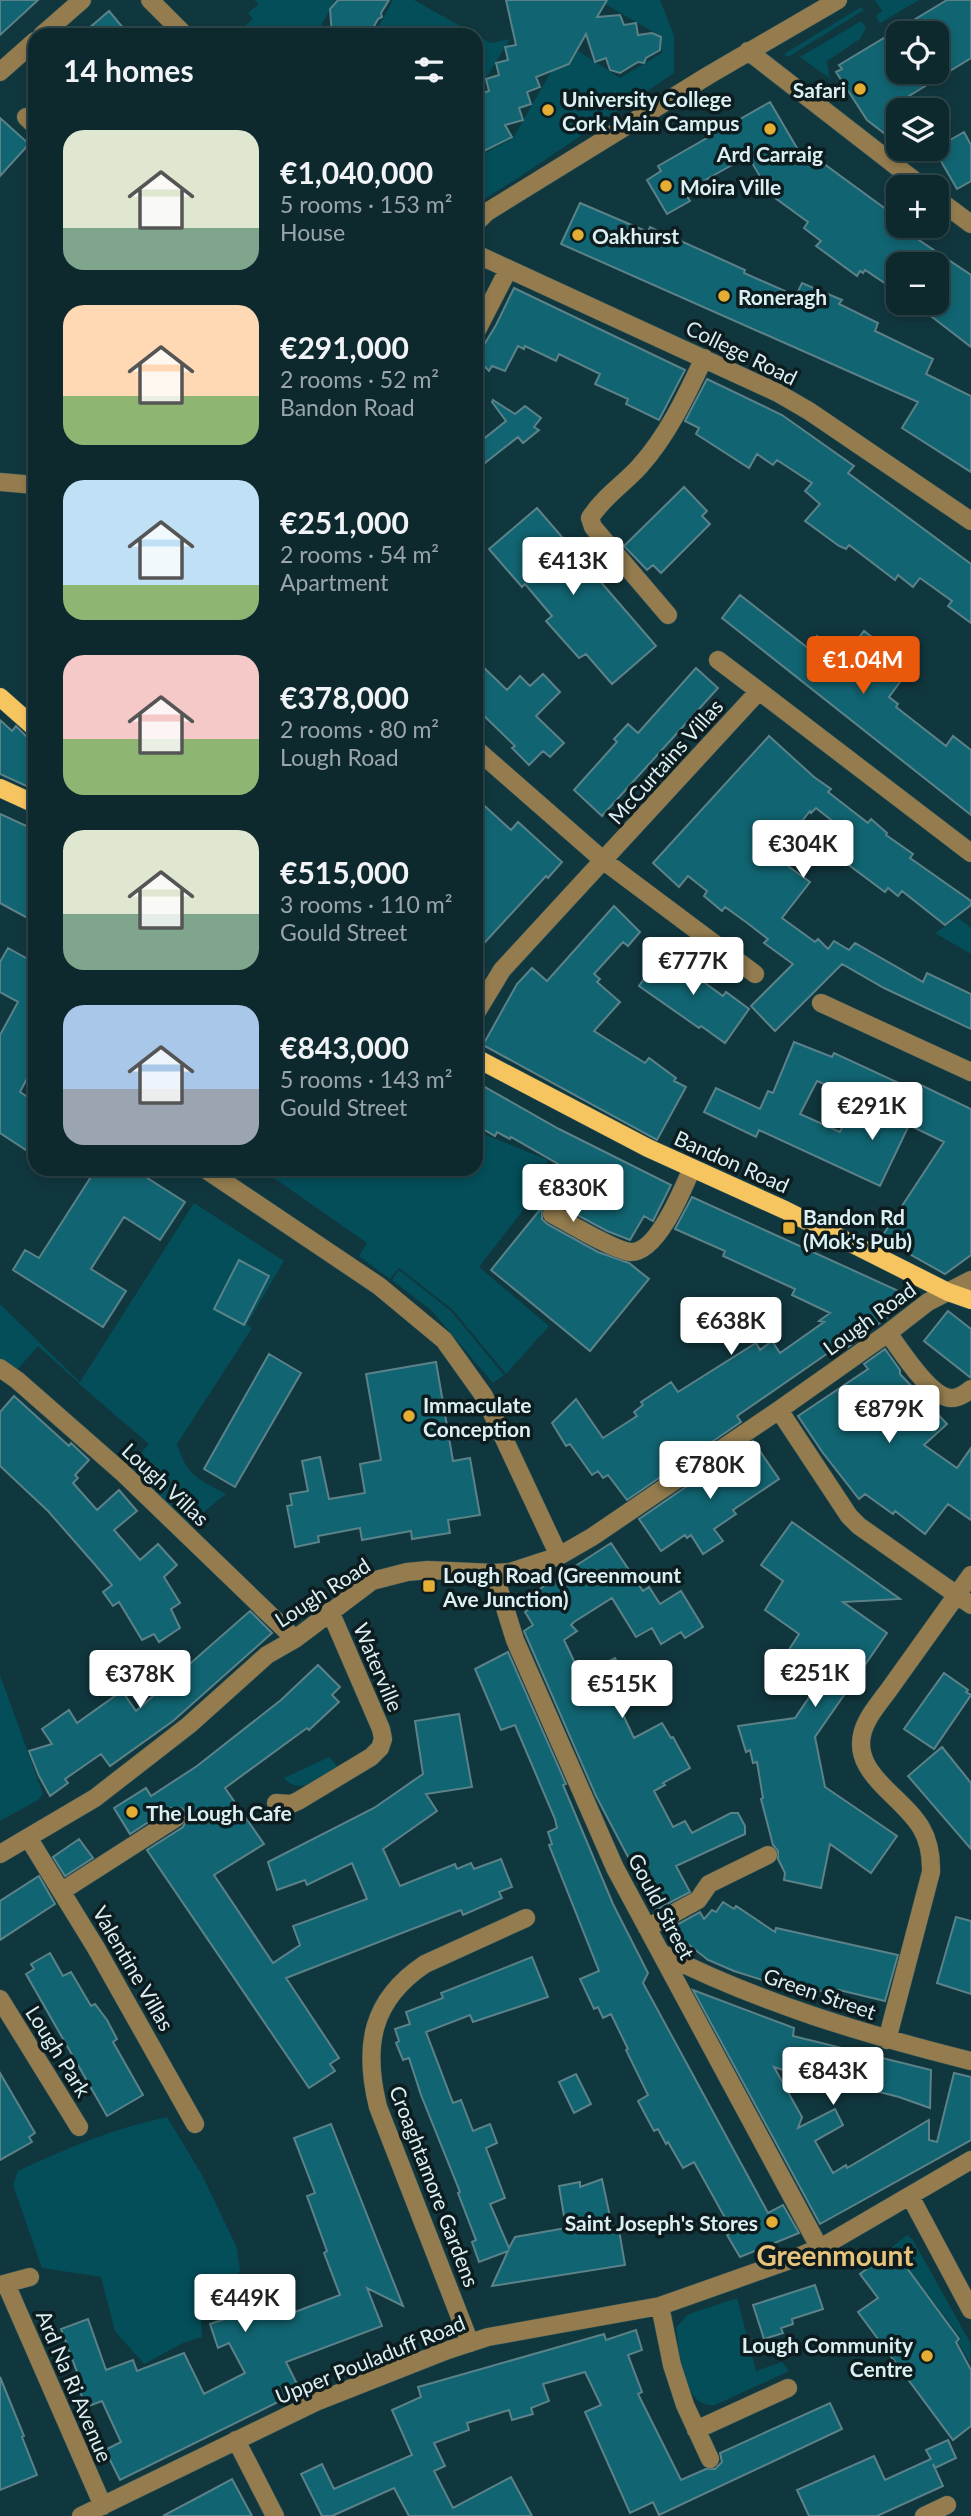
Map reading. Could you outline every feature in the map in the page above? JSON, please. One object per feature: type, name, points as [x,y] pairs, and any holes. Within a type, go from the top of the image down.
[{"type":"main road","points":[[0,697],[28,722]]},
{"type":"main road","points":[[0,788],[28,801]]},
{"type":"main road","name":"Bandon Road","points":[[483,1062],[692,1168],[785,1210],[948,1292],[971,1300]]},
{"type":"street","points":[[50,28],[82,0]]},
{"type":"street","points":[[150,0],[178,28]]},
{"type":"street","points":[[483,216],[748,51],[814,6],[838,0]]},
{"type":"street","points":[[0,72],[28,47]]},
{"type":"street","points":[[748,51],[908,175]]},
{"type":"street","points":[[949,208],[971,224]]},
{"type":"street","name":"College Road","points":[[483,257],[779,393],[971,522]]},
{"type":"street","points":[[483,319],[509,270]]},
{"type":"street","points":[[668,615],[593,527],[590,518],[596,508],[639,467],[665,434],[704,358]]},
{"type":"street","points":[[0,482],[28,484]]},
{"type":"street","points":[[718,660],[971,853]]},
{"type":"street","name":"McCurtains Villas","points":[[483,1001],[498,974],[760,691]]},
{"type":"street","points":[[483,755],[604,861],[755,974]]},
{"type":"street","points":[[821,1003],[971,1072]]},
{"type":"street","points":[[552,1214],[620,1249],[633,1252],[643,1248],[656,1237],[692,1168]]},
{"type":"street","points":[[215,1176],[379,1286],[444,1340],[484,1396],[559,1556]]},
{"type":"street","name":"Lough Road","points":[[0,1854],[95,1798],[189,1725],[267,1655],[295,1639],[372,1581],[428,1570],[510,1572],[559,1556],[592,1537],[779,1409],[928,1302],[971,1280]]},
{"type":"street","points":[[888,1333],[918,1374],[940,1394],[951,1398],[971,1390]]},
{"type":"street","name":"Lough Villas","points":[[0,1368],[123,1473],[295,1639]]},
{"type":"street","points":[[779,1409],[849,1516],[859,1526],[964,1600]]},
{"type":"street","name":"Gould Street","points":[[494,1573],[515,1640],[615,1868],[823,2246]]},
{"type":"street","points":[[887,2040],[931,1872],[931,1858],[929,1843],[920,1824],[873,1776],[865,1764],[862,1737],[871,1716],[964,1600],[971,1574]]},
{"type":"street","name":"Waterville","points":[[276,1803],[291,1804],[306,1797],[371,1757],[380,1748],[383,1740],[330,1611]]},
{"type":"street","points":[[62,1891],[176,1818]]},
{"type":"street","name":"Valentine Villas","points":[[29,1839],[62,1891],[195,2123]]},
{"type":"street","points":[[647,1928],[698,1900],[709,1884],[768,1855]]},
{"type":"street","name":"Croaghtamore Gardens","points":[[470,2343],[378,2107],[370,2072],[372,2042],[382,2008],[411,1973],[526,1918]]},
{"type":"street","name":"Green Street","points":[[661,1953],[778,2004],[887,2040],[971,2061]]},
{"type":"street","name":"Lough Park","points":[[0,1999],[79,2127]]},
{"type":"street","name":"Upper Pouladuff Road","points":[[81,2516],[316,2402],[470,2343],[660,2306],[823,2246],[971,2160]]},
{"type":"street","points":[[911,2196],[971,2310]]},
{"type":"street","name":"Ard Na Ri Avenue","points":[[30,2277],[3,2285],[103,2507]]},
{"type":"street","points":[[660,2306],[672,2365],[696,2430],[710,2459]]},
{"type":"street","points":[[696,2430],[788,2388]]},
{"type":"street","points":[[236,2440],[275,2516]]},
{"type":"street","points":[[924,2516],[947,2505]]},
{"type":"shaded area","points":[[255,0],[335,0],[320,28],[249,28],[246,25],[253,19],[248,13],[259,4]]},
{"type":"shaded area","points":[[393,0],[414,0],[464,28],[378,28]]},
{"type":"shaded area","points":[[608,0],[660,0],[674,36],[674,73],[483,200],[483,154],[513,138],[559,58],[570,65],[578,51],[620,78],[662,53],[662,37],[605,4]]},
{"type":"shaded area","points":[[875,0],[919,0],[880,23],[876,16],[882,11]]},
{"type":"shaded area","points":[[861,7],[864,10],[788,57],[784,54]]},
{"type":"shaded area","points":[[861,21],[866,28],[860,39],[827,61],[832,80],[800,57]]},
{"type":"shaded area","points":[[483,39],[491,43],[510,39],[483,83]]},
{"type":"shaded area","points":[[958,918],[971,928],[971,954],[935,933]]},
{"type":"shaded area","points":[[483,1134],[548,1160],[535,1194],[544,1201],[535,1213],[527,1205],[479,1267],[549,1326],[506,1374],[453,1310],[399,1268],[390,1279],[359,1256],[367,1243],[271,1176],[483,1176]]},
{"type":"shaded area","points":[[194,1203],[284,1261],[247,1324],[252,1328],[177,1444],[190,1470],[226,1494],[186,1526],[130,1466],[149,1444],[38,1346],[16,1371],[0,1358],[0,1304],[80,1382]]},
{"type":"shaded area","points":[[399,1270],[451,1311],[504,1375],[493,1383],[431,1310],[392,1280]]},
{"type":"shaded area","points":[[0,1675],[43,1794],[38,1800],[0,1821]]},
{"type":"shaded area","points":[[329,1757],[338,1767],[318,1780],[297,1786],[284,1778]]},
{"type":"shaded area","points":[[167,2117],[202,2175],[237,2248],[240,2271],[230,2282],[216,2281],[200,2300],[202,2337],[183,2343],[144,2364],[115,2331],[101,2277],[42,2268],[13,2185],[18,2171],[54,2154],[110,2133]]},
{"type":"shaded area","points":[[907,2235],[913,2240],[971,2344],[970,2363],[958,2342],[961,2338],[892,2247]]},
{"type":"shaded area","points":[[737,2298],[756,2371],[782,2362],[789,2371],[715,2405],[704,2404],[689,2389],[681,2364],[676,2328],[692,2313]]},
{"type":"building","points":[[0,0],[38,0],[0,35]]},
{"type":"building","points":[[338,0],[389,0],[381,13],[382,17],[373,28],[331,28],[330,9]]},
{"type":"building","points":[[506,0],[607,0],[597,17],[620,15],[624,25],[636,23],[638,35],[652,33],[661,37],[660,50],[646,58],[644,63],[638,62],[620,73],[610,70],[606,58],[595,62],[586,34],[569,64],[536,77],[540,87],[527,92],[531,104],[519,108],[523,120],[505,125],[512,137],[483,152],[483,93],[489,91],[486,79],[499,75],[496,63],[508,60],[505,47],[516,45]]},
{"type":"building","points":[[947,0],[971,0],[971,58],[949,71],[949,21],[912,21]]},
{"type":"building","points":[[109,11],[123,28],[89,28]]},
{"type":"building","points":[[886,37],[886,84],[929,84],[909,96],[910,98],[886,98],[886,135],[867,120],[836,72],[842,69],[839,65]]},
{"type":"building","points":[[770,102],[804,160],[809,153],[886,209],[886,238],[916,238],[937,252],[886,252],[886,284],[865,270],[863,273],[860,271],[857,276],[816,246],[821,241],[804,228],[808,222],[771,195],[748,156],[684,192],[690,201],[667,214],[647,180],[661,171],[658,166]]},
{"type":"building","points":[[0,118],[28,145],[0,176]]},
{"type":"building","points":[[964,132],[971,145],[971,181],[957,189],[941,161],[949,161],[949,140]]},
{"type":"building","points":[[580,203],[648,232],[650,227],[796,296],[802,283],[842,300],[839,304],[878,323],[875,331],[933,359],[926,374],[971,396],[971,472],[902,428],[918,402],[561,244]]},
{"type":"building","points":[[949,260],[971,275],[971,347],[930,315],[949,315]]},
{"type":"building","points":[[514,288],[685,370],[659,420],[626,404],[628,399],[595,384],[600,374],[559,354],[556,361],[525,346],[524,349],[518,346],[505,371],[492,366],[489,371],[483,365],[483,346]]},
{"type":"building","points":[[707,379],[782,415],[854,466],[848,473],[971,564],[971,623],[948,606],[952,601],[920,578],[913,587],[898,575],[895,580],[849,545],[846,549],[839,546],[805,521],[820,504],[805,491],[812,483],[777,460],[773,465],[757,454],[749,468],[696,434],[699,428],[685,421]]},
{"type":"building","points":[[493,400],[515,414],[525,406],[541,418],[534,427],[539,430],[523,443],[518,437],[483,464],[483,439],[506,421]]},
{"type":"building","points":[[684,487],[707,511],[702,516],[710,524],[661,573],[653,565],[647,570],[624,546]]},
{"type":"building","points":[[537,508],[656,646],[612,684],[586,654],[579,658],[546,621],[552,616],[525,584],[522,587],[489,549]]},
{"type":"building","points":[[740,595],[808,648],[817,636],[844,657],[864,631],[911,667],[889,697],[898,704],[896,707],[946,746],[953,736],[971,750],[971,815],[722,618]]},
{"type":"building","points":[[483,667],[507,690],[520,676],[530,686],[543,674],[560,692],[536,716],[564,743],[550,757],[543,751],[529,765],[512,748],[515,746],[483,715]]},
{"type":"building","points":[[696,668],[718,688],[602,816],[574,790],[617,742],[614,739],[628,724],[638,733]]},
{"type":"building","points":[[0,720],[12,731],[16,726],[28,737],[28,787],[0,774]]},
{"type":"building","points":[[769,736],[831,789],[828,792],[868,823],[871,819],[886,835],[913,854],[910,858],[971,901],[971,905],[945,925],[902,891],[898,896],[888,888],[885,892],[842,860],[847,850],[836,842],[845,831],[816,808],[811,813],[810,811],[787,840],[794,846],[781,861],[810,882],[782,918],[815,942],[818,939],[828,949],[834,941],[849,950],[855,943],[923,982],[927,973],[971,994],[971,1029],[884,988],[842,964],[775,1031],[751,1006],[793,964],[764,943],[768,939],[746,922],[725,907],[722,911],[704,896],[707,891],[688,876],[679,887],[653,863]]},
{"type":"building","points":[[483,804],[511,830],[518,822],[562,862],[548,878],[546,876],[483,944]]},
{"type":"building","points":[[0,814],[28,827],[28,918],[0,903]]},
{"type":"building","points":[[614,906],[640,932],[628,946],[623,942],[594,974],[600,979],[597,982],[620,1002],[594,1031],[645,1063],[649,1058],[676,1078],[674,1081],[686,1087],[657,1140],[483,1045],[517,984],[532,968],[547,981]]},
{"type":"building","points":[[8,948],[28,959],[28,1077],[20,1092],[28,1097],[28,1151],[0,1133],[0,1035],[18,1002],[0,992],[0,962]]},
{"type":"building","points":[[666,948],[686,962],[683,967],[723,996],[726,992],[749,1009],[725,1043],[639,986]]},
{"type":"building","points":[[794,1042],[832,1057],[834,1053],[918,1092],[921,1085],[971,1109],[971,1255],[945,1274],[881,1238],[944,1142],[909,1125],[880,1186],[759,1130],[756,1137],[704,1112],[716,1088],[760,1109],[768,1091],[773,1093]],"holes":[[[817,1081],[856,1098],[840,1132],[800,1114]]]},
{"type":"building","points":[[483,1086],[559,1129],[671,1185],[653,1221],[644,1216],[630,1240],[607,1231],[557,1204],[547,1204],[542,1209],[542,1219],[547,1224],[598,1252],[629,1263],[649,1279],[590,1351],[491,1270],[547,1201],[541,1198],[558,1164],[511,1137],[510,1139],[497,1132],[495,1136],[483,1129]]},
{"type":"building","points":[[92,1176],[144,1176],[185,1202],[160,1240],[124,1217],[91,1269],[126,1291],[103,1327],[13,1270],[25,1250],[39,1258]]},
{"type":"building","points":[[692,1197],[903,1293],[902,1306],[848,1347],[844,1342],[737,1416],[741,1422],[627,1500],[608,1475],[603,1478],[598,1471],[592,1475],[570,1444],[566,1446],[552,1423],[576,1399],[603,1438],[637,1416],[634,1412],[643,1405],[641,1402],[671,1382],[678,1392],[756,1343],[760,1350],[772,1341],[780,1353],[824,1322],[819,1321],[830,1313],[792,1295],[795,1289],[723,1256],[725,1251],[675,1229]]},
{"type":"building","points":[[239,1260],[269,1276],[244,1325],[214,1309]]},
{"type":"building","points":[[948,1311],[971,1329],[971,1378],[924,1341]]},
{"type":"building","points":[[885,1349],[900,1374],[947,1424],[924,1445],[957,1468],[971,1448],[971,1520],[948,1504],[925,1534],[895,1511],[893,1514],[865,1494],[859,1499],[798,1416],[868,1369],[864,1364]]},
{"type":"building","points":[[269,1354],[301,1373],[235,1487],[204,1469]]},
{"type":"building","name":"Immaculate Conception","points":[[436,1362],[453,1461],[470,1458],[480,1515],[448,1520],[450,1533],[412,1539],[411,1531],[362,1540],[360,1528],[318,1536],[319,1542],[295,1547],[287,1506],[292,1505],[290,1494],[308,1491],[302,1461],[320,1457],[329,1499],[365,1493],[360,1464],[381,1460],[366,1374]]},
{"type":"building","points":[[14,1396],[69,1446],[71,1443],[89,1460],[75,1475],[78,1478],[73,1483],[97,1510],[119,1490],[137,1511],[114,1530],[140,1560],[158,1544],[177,1565],[164,1577],[180,1603],[171,1609],[180,1628],[159,1642],[154,1634],[142,1640],[119,1602],[113,1606],[103,1592],[112,1585],[48,1511],[0,1466],[0,1412]]},
{"type":"building","points":[[753,1441],[779,1479],[733,1510],[736,1514],[714,1529],[723,1541],[703,1554],[691,1535],[687,1538],[685,1535],[661,1551],[639,1519]]},
{"type":"building","points":[[792,1522],[900,1599],[843,1602],[887,1633],[815,1737],[825,1787],[897,1836],[871,1873],[830,1844],[821,1888],[784,1880],[785,1873],[778,1859],[778,1851],[773,1845],[761,1799],[757,1762],[753,1763],[750,1750],[746,1752],[738,1726],[795,1718],[812,1693],[802,1686],[808,1678],[783,1659],[799,1634],[765,1610],[783,1581],[761,1565]]},
{"type":"building","points":[[611,1543],[643,1591],[649,1587],[660,1604],[681,1591],[703,1627],[685,1638],[681,1632],[661,1644],[652,1628],[636,1637],[612,1598],[574,1622],[571,1625],[577,1631],[564,1640],[581,1676],[615,1658],[625,1676],[609,1685],[634,1738],[662,1723],[671,1738],[673,1737],[690,1768],[654,1791],[673,1827],[685,1821],[692,1833],[731,1813],[738,1813],[745,1826],[745,1834],[676,1866],[690,1892],[656,1910],[596,1796],[524,1631],[533,1625],[525,1612],[535,1605],[529,1596]]},
{"type":"building","points":[[250,1611],[272,1633],[173,1721],[110,1766],[101,1754],[65,1779],[68,1783],[50,1796],[29,1751],[52,1744],[42,1729],[69,1710],[77,1723],[122,1691],[136,1711]]},
{"type":"building","points":[[508,1652],[566,1784],[563,1785],[613,1904],[648,1973],[643,1983],[768,2213],[783,2205],[799,2233],[740,2257],[727,2235],[733,2232],[694,2162],[683,2168],[658,2129],[654,2131],[638,2101],[648,2095],[626,2050],[628,2049],[611,2014],[603,2018],[598,2007],[594,2009],[580,1979],[599,1971],[549,1845],[552,1844],[548,1832],[557,1828],[555,1819],[515,1725],[501,1730],[475,1669]]},
{"type":"building","points":[[318,1665],[340,1687],[332,1695],[339,1702],[309,1730],[307,1728],[225,1788],[264,1844],[214,1875],[273,1963],[300,1945],[293,1926],[367,1899],[352,1863],[307,1885],[305,1880],[277,1890],[268,1862],[374,1808],[423,1774],[415,1721],[459,1714],[472,1787],[426,1794],[437,1811],[383,1849],[400,1886],[455,1864],[457,1869],[471,1863],[474,1869],[501,1859],[512,1887],[499,1892],[502,1898],[463,1915],[461,1910],[286,1978],[339,2058],[330,2064],[335,2071],[309,2088],[147,1850],[183,1827],[187,1818],[185,1811],[181,1808],[170,1808],[130,1834],[114,1808],[146,1788],[151,1796],[197,1766],[281,1700]]},
{"type":"building","points":[[944,1673],[971,1695],[934,1749],[904,1729]]},
{"type":"building","points":[[942,1747],[971,1783],[971,1849],[908,1776]]},
{"type":"building","points":[[79,1839],[93,1858],[65,1876],[53,1857]]},
{"type":"building","points":[[39,1876],[55,1904],[0,1940],[0,1901]]},
{"type":"building","points":[[723,1902],[734,1909],[736,1906],[775,1932],[776,1928],[898,1955],[885,2001],[839,1990],[838,1995],[769,1982],[734,1971],[708,1960],[669,1929],[700,1912],[704,1919],[712,1910],[716,1912]]},
{"type":"building","points":[[956,1917],[971,1921],[971,1994],[937,1983]]},
{"type":"building","points":[[50,1953],[63,1976],[71,1972],[91,2006],[95,2004],[107,2020],[117,2039],[113,2042],[143,2095],[107,2116],[26,1974],[34,1969],[31,1964]]},
{"type":"building","points":[[532,1957],[548,1997],[473,2022],[470,2015],[426,2032],[453,2103],[461,2100],[473,2131],[490,2124],[497,2143],[486,2148],[505,2198],[490,2204],[509,2248],[515,2237],[566,2228],[559,2186],[580,2182],[580,2187],[602,2179],[613,2231],[619,2230],[625,2265],[492,2286],[508,2251],[479,2262],[472,2242],[476,2240],[458,2193],[460,2192],[409,2058],[403,2060],[396,2043],[399,2041],[395,2029],[410,2024],[406,2012],[443,1998],[441,1993]]},
{"type":"building","points":[[693,1990],[794,2028],[793,2036],[931,2070],[930,2108],[852,2085],[854,2071],[821,2061],[816,2075],[820,2082],[774,2067],[802,2117],[798,2128],[835,2109],[843,2125],[815,2141],[833,2173],[846,2165],[847,2168],[929,2120],[929,2140],[937,2142],[954,2073],[971,2077],[971,2140],[820,2224]]},
{"type":"building","points":[[0,2073],[35,2133],[29,2137],[32,2142],[0,2160]]},
{"type":"building","points":[[576,2074],[591,2104],[574,2113],[559,2082]]},
{"type":"building","points":[[331,2124],[403,2306],[367,2288],[382,2326],[286,2362],[297,2384],[290,2387],[294,2394],[120,2480],[105,2450],[121,2442],[102,2401],[86,2407],[79,2389],[83,2388],[61,2329],[88,2319],[106,2370],[133,2360],[137,2371],[184,2353],[204,2394],[245,2373],[229,2343],[218,2348],[210,2324],[274,2303],[278,2314],[293,2308],[295,2312],[340,2295],[307,2196],[315,2193],[294,2138]]},
{"type":"building","name":"Lough Community Centre","points":[[893,2249],[959,2339],[956,2342],[971,2370],[971,2426],[953,2440],[858,2312],[878,2298],[860,2274]]},
{"type":"building","points":[[815,2285],[823,2309],[792,2319],[793,2324],[781,2328],[783,2333],[764,2339],[753,2305]]},
{"type":"building","points":[[636,2330],[642,2350],[628,2355],[642,2392],[638,2394],[681,2480],[706,2469],[715,2469],[722,2462],[720,2453],[830,2403],[842,2429],[659,2515],[653,2502],[630,2513],[585,2412],[601,2405],[585,2372],[543,2384],[549,2401],[531,2408],[533,2414],[512,2420],[509,2410],[467,2423],[469,2430],[434,2443],[445,2466],[434,2471],[453,2508],[511,2477],[532,2516],[409,2516],[394,2488],[332,2516],[322,2516],[301,2474],[322,2464],[334,2489],[412,2455],[392,2410],[421,2397],[418,2387],[604,2334],[606,2340]]},
{"type":"building","points":[[0,2377],[37,2475],[0,2490]]},
{"type":"building","points":[[948,2440],[956,2458],[935,2468],[933,2464],[943,2486],[877,2516],[809,2516],[797,2490],[874,2456],[885,2480],[931,2459],[926,2450]]},
{"type":"building","points":[[232,2479],[252,2516],[163,2516],[210,2491]]},
{"type":"place","name":"Safari","points":[[860,89]]},
{"type":"place","name":"University College Cork Main Campus","points":[[548,110]]},
{"type":"place","name":"Ard Carraig","points":[[770,129]]},
{"type":"place","name":"Moira Ville","points":[[666,186]]},
{"type":"place","name":"Oakhurst","points":[[578,235]]},
{"type":"place","name":"Roneragh","points":[[724,296]]},
{"type":"place","name":"Bandon Rd (Mok's Pub)","points":[[789,1228]]},
{"type":"place","name":"Immaculate Conception","points":[[409,1416]]},
{"type":"place","name":"Lough Road (Greenmount Ave Junction)","points":[[429,1586]]},
{"type":"place","name":"The Lough Cafe","points":[[132,1812]]},
{"type":"place","name":"Saint Joseph's Stores","points":[[772,2222]]},
{"type":"place","name":"Lough Community Centre","points":[[927,2356]]},
{"type":"district","name":"Greenmount","points":[[835,2255]]}]
